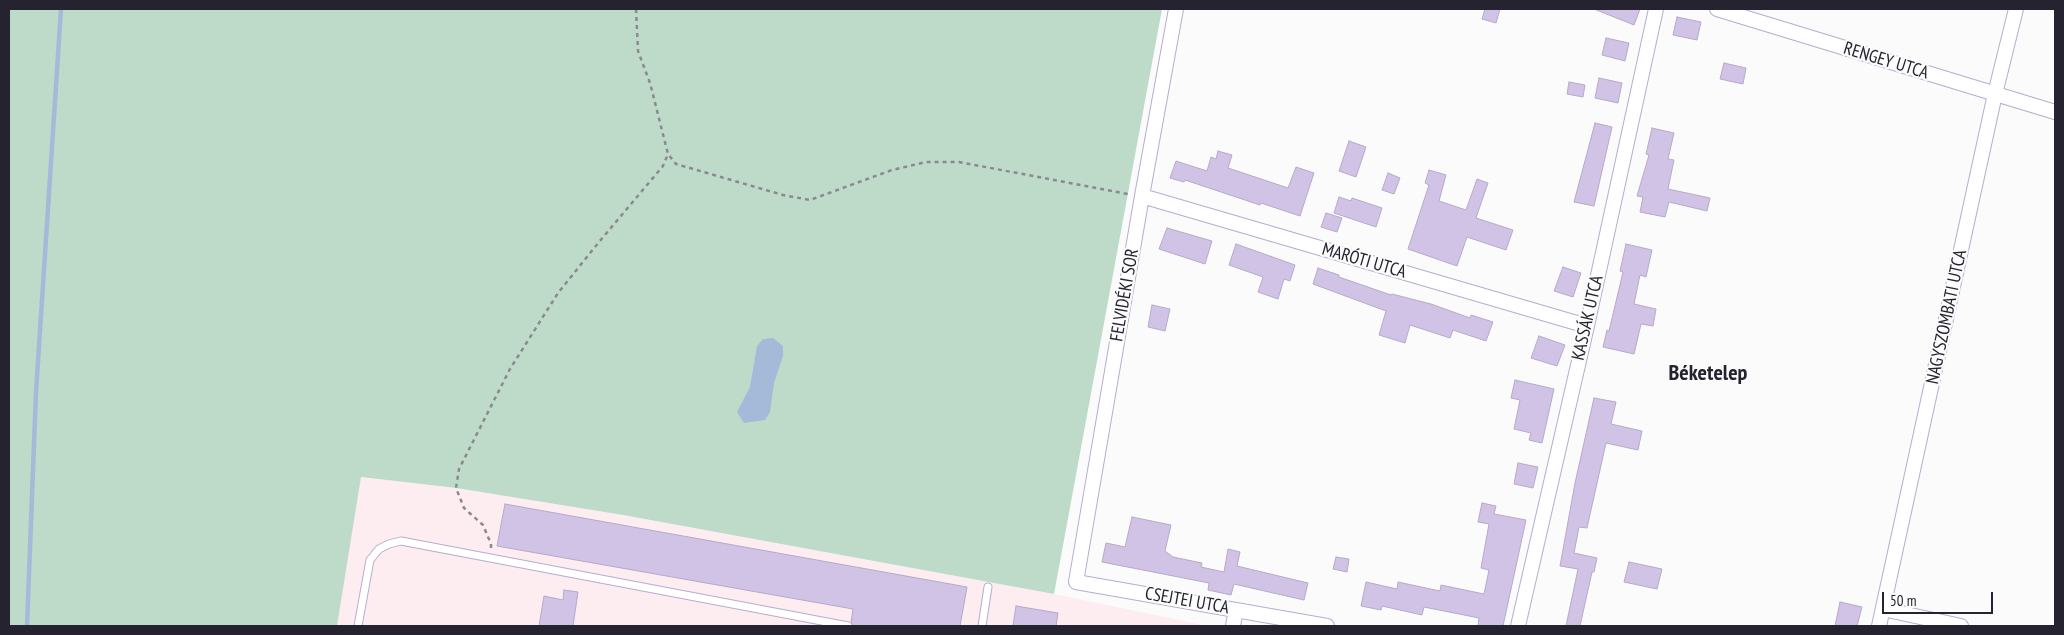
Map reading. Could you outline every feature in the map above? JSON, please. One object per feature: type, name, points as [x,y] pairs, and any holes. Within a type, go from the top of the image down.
[{"type":"street","name":"FELVIDÉKI SOR","points":[[1076,582],[1176,9]]},
{"type":"street","name":"KASSÁK UTCA","points":[[1518,626],[1587,326],[1656,9]]},
{"type":"street","name":"RENGEY UTCA","points":[[1718,9],[2055,112]]},
{"type":"street","name":"NAGYSZOMBATI UTCA","points":[[1879,626],[1995,94],[2016,9]]},
{"type":"street","name":"MARÓTI UTCA","points":[[1142,196],[1587,326]]},
{"type":"street","name":"CSEJTEI UTCA","points":[[1076,582],[1327,626]]},
{"type":"street","points":[[1883,608],[1961,626]]},
{"type":"street","points":[[1233,626],[1236,610]]},
{"type":"lane","points":[[358,626],[370,560],[379,549],[389,544],[400,542],[848,626]]},
{"type":"lane","points":[[982,626],[988,587]]},
{"type":"path","points":[[636,9],[638,51],[650,83],[668,154],[676,164],[783,195],[810,200],[892,170],[926,162],[959,162],[1142,196]]},
{"type":"path","points":[[491,558],[491,544],[483,526],[464,508],[456,488],[459,469],[510,369],[558,293],[662,166],[668,154]]},
{"type":"shaded area","points":[[360,477],[456,488],[623,515],[1054,594],[1208,626],[337,626]]},
{"type":"green space","points":[[9,9],[1162,9],[1054,594],[623,515],[456,488],[361,477],[337,626],[9,626]]},
{"type":"water","points":[[773,338],[783,346],[783,356],[774,383],[770,412],[765,420],[744,423],[737,412],[750,387],[757,346],[763,339]]},
{"type":"building","points":[[1485,9],[1500,9],[1496,23],[1482,19]]},
{"type":"building","points":[[1594,9],[1640,9],[1634,25]]},
{"type":"building","points":[[1677,17],[1701,22],[1697,40],[1673,35]]},
{"type":"building","points":[[1606,38],[1629,43],[1625,61],[1602,55]]},
{"type":"building","points":[[1724,63],[1746,68],[1743,84],[1720,79]]},
{"type":"building","points":[[1599,78],[1622,83],[1618,103],[1595,98]]},
{"type":"building","points":[[1569,82],[1585,85],[1583,97],[1567,94]]},
{"type":"building","points":[[1595,123],[1612,127],[1594,206],[1574,202]]},
{"type":"building","points":[[1652,128],[1674,133],[1668,159],[1674,160],[1668,189],[1710,198],[1707,211],[1669,202],[1665,217],[1640,212],[1643,197],[1637,196],[1649,155],[1646,154]]},
{"type":"building","points":[[1349,141],[1366,147],[1356,177],[1339,171]]},
{"type":"building","points":[[1218,151],[1232,155],[1228,168],[1288,188],[1296,167],[1314,173],[1300,216],[1185,180],[1184,182],[1170,178],[1176,161],[1207,171],[1211,157],[1216,159]]},
{"type":"building","points":[[1429,170],[1446,175],[1439,201],[1466,210],[1477,179],[1488,183],[1476,218],[1513,230],[1506,250],[1467,237],[1457,266],[1408,249],[1429,185],[1425,183]]},
{"type":"building","points":[[1388,173],[1400,178],[1394,194],[1382,190]]},
{"type":"building","points":[[1339,197],[1351,201],[1352,198],[1382,208],[1376,227],[1334,213]]},
{"type":"building","points":[[1326,213],[1342,218],[1337,232],[1321,227]]},
{"type":"building","points":[[1167,228],[1212,241],[1205,264],[1159,249]]},
{"type":"building","points":[[1236,244],[1295,265],[1290,281],[1284,279],[1278,299],[1258,292],[1263,277],[1229,265]]},
{"type":"building","points":[[1626,244],[1652,250],[1646,277],[1640,275],[1634,304],[1656,309],[1653,326],[1641,324],[1634,354],[1603,347],[1607,330],[1609,331],[1623,272],[1620,271]]},
{"type":"building","points":[[1563,267],[1581,273],[1573,297],[1554,291]]},
{"type":"building","points":[[1318,268],[1391,295],[1431,304],[1470,318],[1471,315],[1493,322],[1486,341],[1453,330],[1450,338],[1410,325],[1405,343],[1379,335],[1386,311],[1313,284]]},
{"type":"building","points":[[1152,305],[1170,309],[1165,331],[1148,327]]},
{"type":"building","points":[[1539,336],[1565,345],[1557,366],[1531,358]]},
{"type":"building","points":[[1515,380],[1554,389],[1542,443],[1529,440],[1531,433],[1514,429],[1520,400],[1511,398]]},
{"type":"building","points":[[1594,398],[1616,402],[1611,424],[1642,431],[1638,450],[1606,443],[1587,528],[1579,527],[1574,553],[1597,558],[1594,572],[1592,572],[1580,626],[1566,626],[1578,569],[1560,566],[1575,483]]},
{"type":"building","points":[[1518,463],[1538,467],[1533,488],[1514,484]]},
{"type":"building","points":[[1482,503],[1496,506],[1494,514],[1526,520],[1503,626],[1478,626],[1479,618],[1424,607],[1422,615],[1382,606],[1381,610],[1361,606],[1366,582],[1397,589],[1398,582],[1440,591],[1441,585],[1484,594],[1489,570],[1481,568],[1489,524],[1478,522]]},
{"type":"building","points":[[505,504],[967,587],[960,626],[853,626],[851,622],[853,609],[497,546]]},
{"type":"building","points":[[1132,517],[1171,525],[1165,551],[1173,557],[1202,563],[1201,567],[1224,572],[1228,549],[1240,552],[1237,566],[1308,583],[1304,600],[1234,584],[1231,595],[1208,590],[1209,583],[1102,562],[1106,543],[1125,547]]},
{"type":"building","points":[[1336,557],[1349,559],[1347,572],[1333,569]]},
{"type":"building","points":[[1629,562],[1662,569],[1657,589],[1624,582]]},
{"type":"building","points":[[564,590],[578,592],[573,626],[539,626],[544,596],[563,600]]},
{"type":"building","points":[[1840,602],[1862,607],[1857,626],[1835,626]]},
{"type":"building","points":[[1016,606],[1058,613],[1056,626],[1013,626]]},
{"type":"waterway","points":[[27,626],[36,392],[61,9]]},
{"type":"district","name":"Béketelep","points":[[1708,374]]}]
